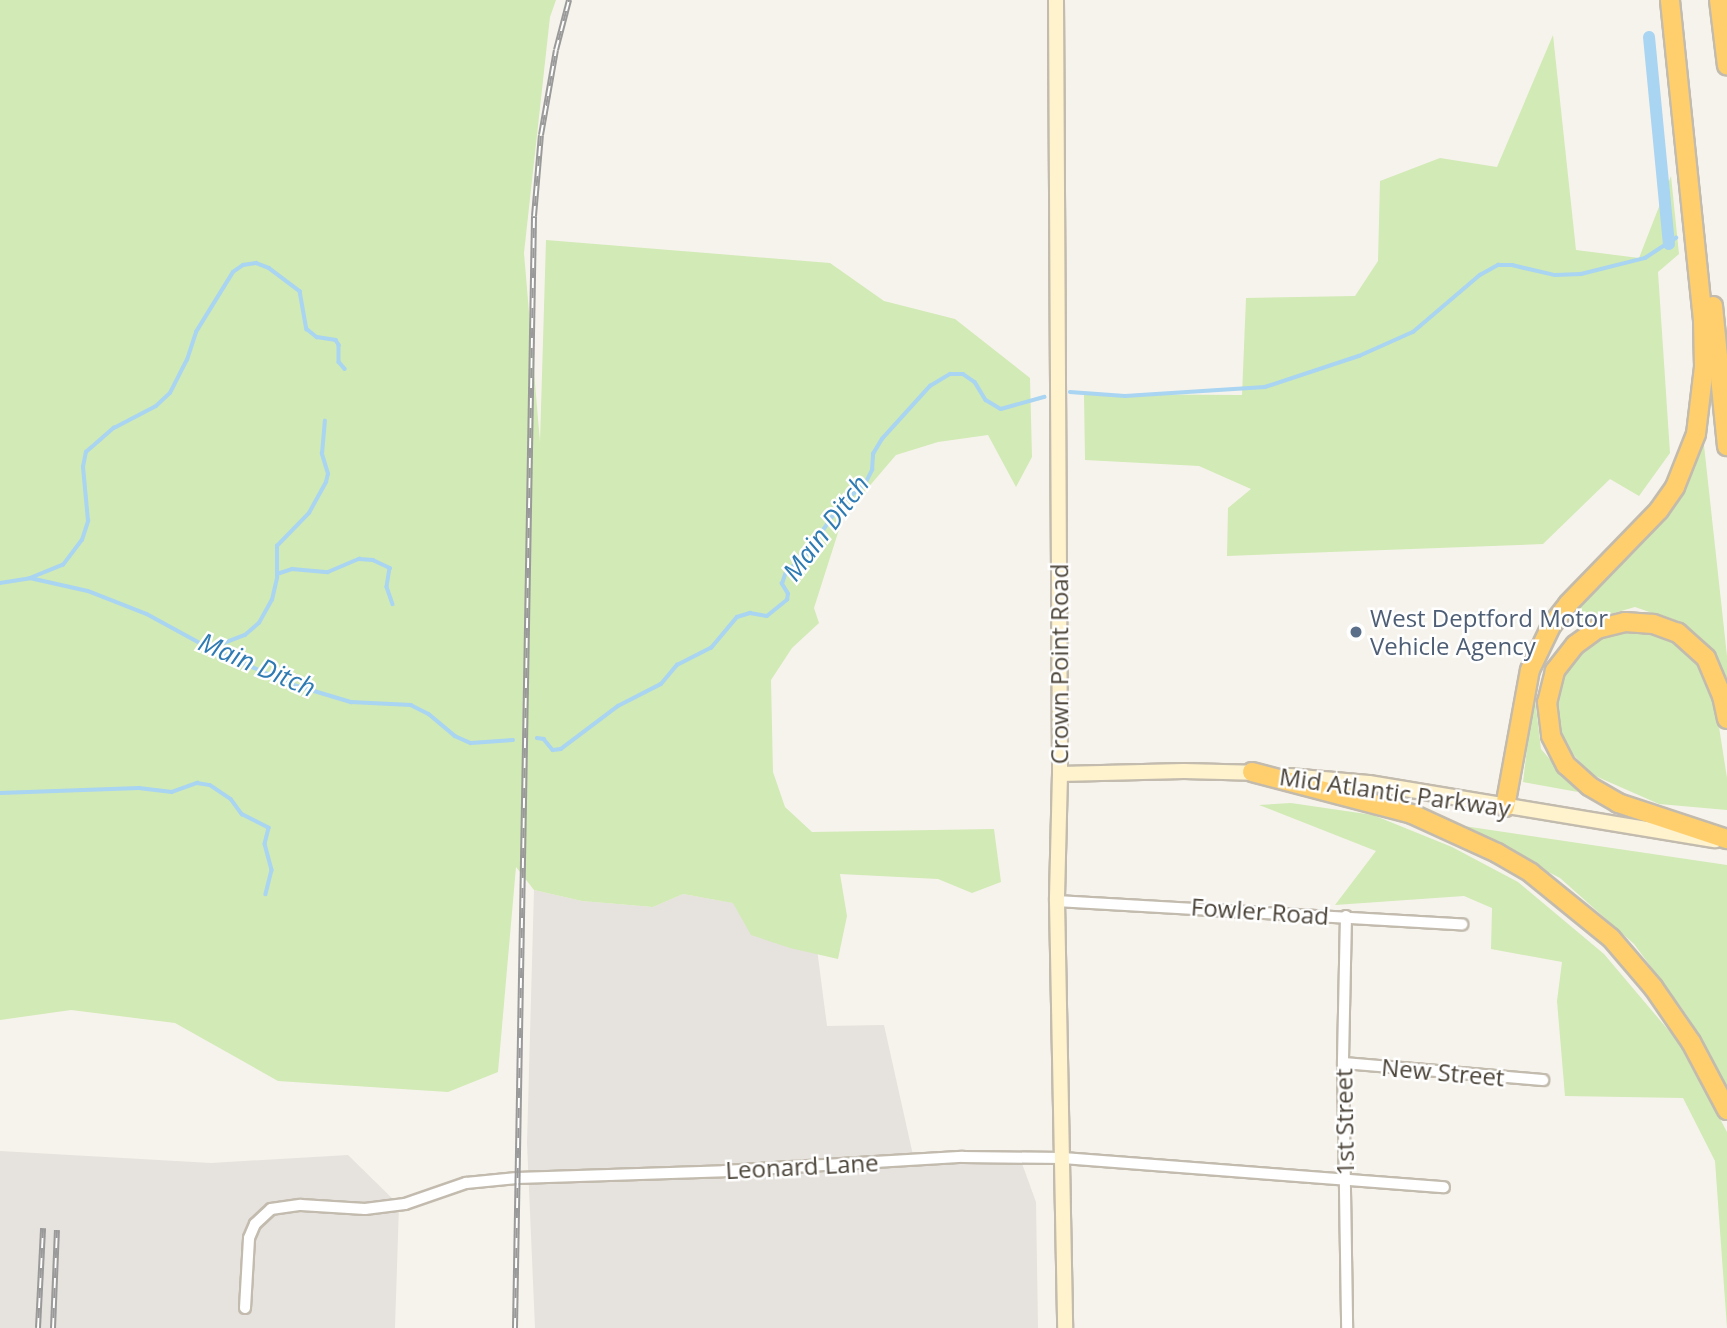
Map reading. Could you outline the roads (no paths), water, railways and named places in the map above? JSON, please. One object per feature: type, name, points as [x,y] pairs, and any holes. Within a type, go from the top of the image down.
[{"type":"highway","points":[[1505,807],[1530,670],[1551,626],[1568,604],[1659,510],[1675,487],[1696,434],[1703,380],[1703,320],[1670,0]]},
{"type":"highway","points":[[1680,0],[1727,446]]},
{"type":"highway","points":[[1719,0],[1727,66]]},
{"type":"highway","points":[[1727,719],[1722,696],[1706,658],[1678,633],[1653,624],[1625,622],[1597,629],[1575,645],[1555,671],[1547,702],[1551,736],[1566,765],[1589,786],[1618,803],[1686,831],[1727,840]]},
{"type":"highway","points":[[1252,772],[1412,814],[1487,848],[1531,873],[1611,938],[1653,987],[1691,1042],[1727,1110]]},
{"type":"main road","name":"Crown Point Road","points":[[1056,0],[1060,774],[1057,901],[1065,1328]]},
{"type":"main road","name":"Mid Atlantic Parkway","points":[[1060,774],[1252,772],[1369,783],[1505,807],[1686,831]]},
{"type":"street","name":"Fowler Road","points":[[1057,901],[1462,924]]},
{"type":"street","name":"1st Street","points":[[1346,916],[1343,1063],[1347,1328]]},
{"type":"street","name":"New Street","points":[[1343,1063],[1544,1080]]},
{"type":"street","name":"Leonard Lane","points":[[245,1308],[249,1238],[255,1224],[271,1209],[301,1205],[365,1209],[385,1207],[405,1204],[466,1183],[517,1178],[724,1171],[963,1157],[1063,1158],[1345,1182],[1444,1187]]},
{"type":"waterway","points":[[1649,37],[1669,244]]},
{"type":"waterway","name":"Main Ditch","points":[[1070,392],[1125,396],[1265,387],[1359,356],[1413,332],[1480,275],[1498,265],[1512,265],[1555,275],[1581,274],[1645,258],[1676,238]]},
{"type":"waterway","points":[[30,578],[63,565],[82,540],[88,521],[83,467],[86,452],[114,428],[156,406],[170,393],[187,360],[196,332],[233,272],[243,265],[256,263],[269,268],[300,291],[307,329],[317,337],[336,340],[339,345],[339,362],[345,369]]},
{"type":"waterway","name":"Main Ditch","points":[[537,738],[544,739],[553,750],[561,749],[618,706],[661,684],[677,665],[711,648],[737,617],[750,613],[767,616],[787,600],[788,594],[782,584],[786,572],[807,554],[840,505],[865,484],[872,470],[873,454],[882,439],[930,386],[950,374],[963,374],[975,382],[986,400],[1001,409],[1044,397]]},
{"type":"waterway","points":[[211,648],[245,635],[259,623],[272,600],[277,578],[277,546],[309,513],[326,482],[328,474],[322,454],[325,421]]},
{"type":"waterway","points":[[277,574],[292,569],[328,572],[359,559],[373,560],[390,568],[387,587],[393,604]]},
{"type":"waterway","name":"Main Ditch","points":[[0,583],[30,578],[88,591],[147,614],[209,648],[291,684],[351,702],[411,705],[429,714],[455,736],[471,743],[513,740]]},
{"type":"waterway","points":[[0,793],[139,788],[172,792],[197,783],[210,785],[231,799],[242,814],[269,828],[265,844],[272,870],[266,894]]},
{"type":"railway","points":[[515,1328],[534,216],[541,135],[556,50],[569,0]]},
{"type":"railway","points":[[38,1328],[43,1228]]},
{"type":"railway","points":[[53,1328],[57,1230]]},
{"type":"place","name":"West Deptford Motor Vehicle Agency","points":[[1356,632]]}]
